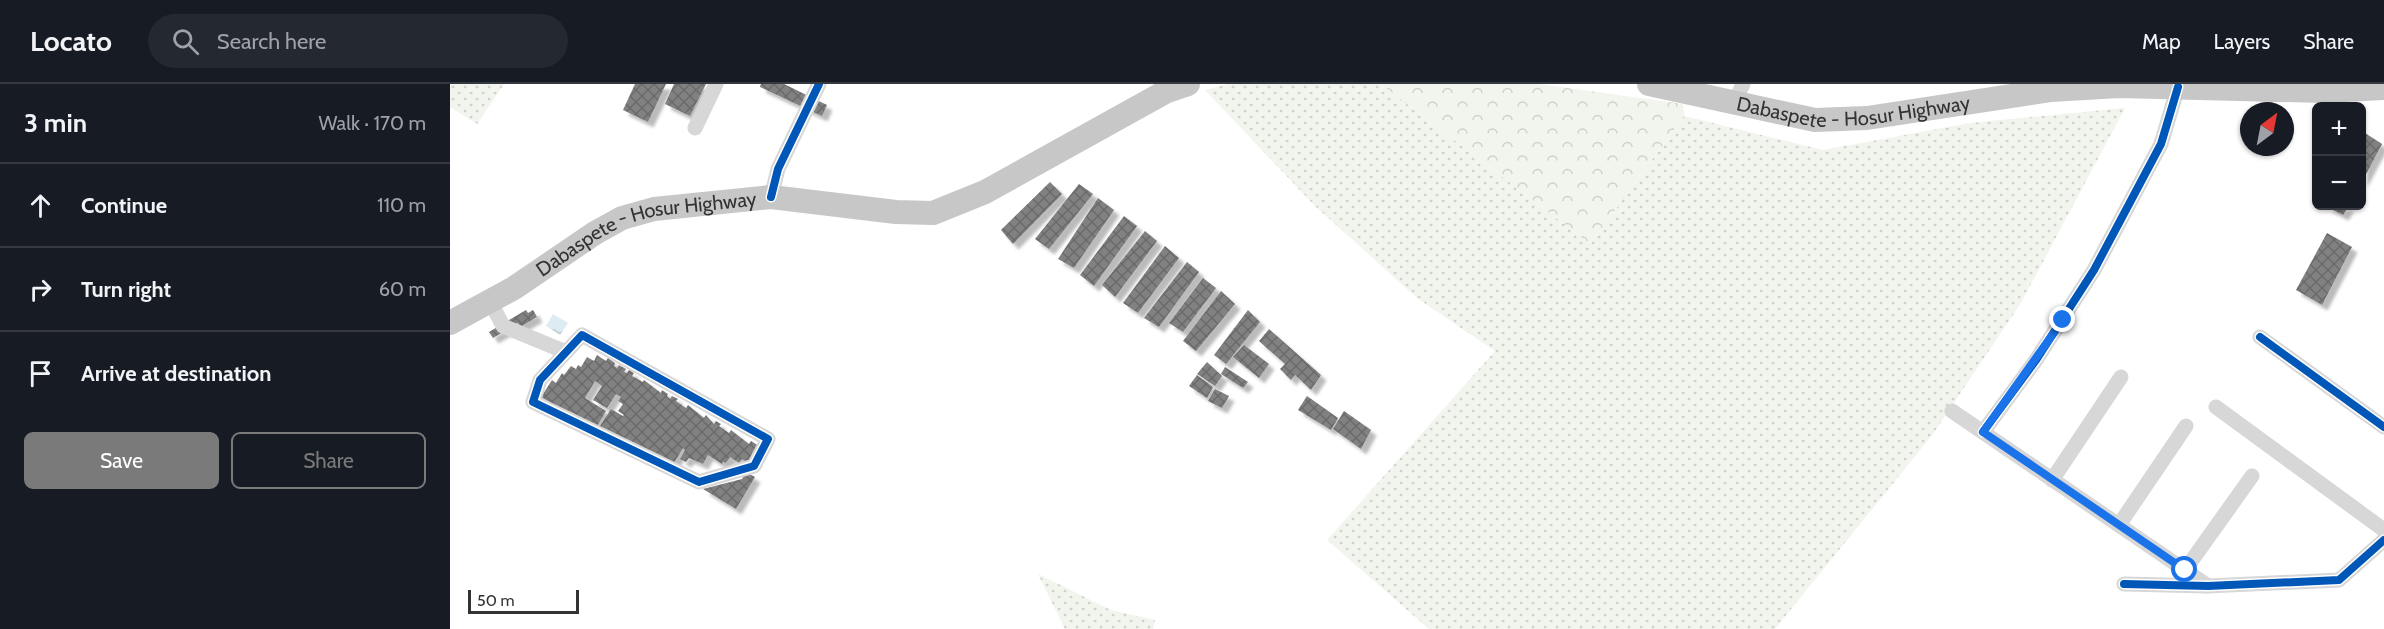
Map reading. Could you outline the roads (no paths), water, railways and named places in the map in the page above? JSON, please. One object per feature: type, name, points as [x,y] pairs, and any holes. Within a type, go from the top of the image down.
[{"type":"highway","name":"Dabaspete - Hosur Highway","points":[[450,323],[514,288],[595,233],[622,218],[654,209],[771,197],[896,212],[933,213],[985,192],[1167,91],[1188,84]]},
{"type":"highway","name":"Dabaspete - Hosur Highway","points":[[1649,84],[1738,94],[1815,120],[1856,118],[2051,90],[2119,85],[2324,91],[2384,88]]},
{"type":"street","points":[[695,128],[716,84]]},
{"type":"street","points":[[771,197],[778,169],[819,84]]},
{"type":"street","points":[[1983,432],[2036,360],[2094,270],[2161,144],[2178,87]]},
{"type":"street","points":[[490,301],[503,326],[566,352]]},
{"type":"street","points":[[582,334],[768,439],[754,466],[699,482],[533,402],[540,380],[566,352],[582,334]]},
{"type":"street","points":[[2260,337],[2384,427]]},
{"type":"street","points":[[2052,480],[2121,377]]},
{"type":"street","points":[[2216,407],[2384,530]]},
{"type":"street","points":[[1952,411],[2208,586]]},
{"type":"street","points":[[2119,525],[2186,426]]},
{"type":"street","points":[[2185,570],[2252,476]]},
{"type":"street","points":[[2124,584],[2208,586],[2339,580],[2384,540]]},
{"type":"water","points":[[553,314],[568,323],[560,335],[546,326]]}]
